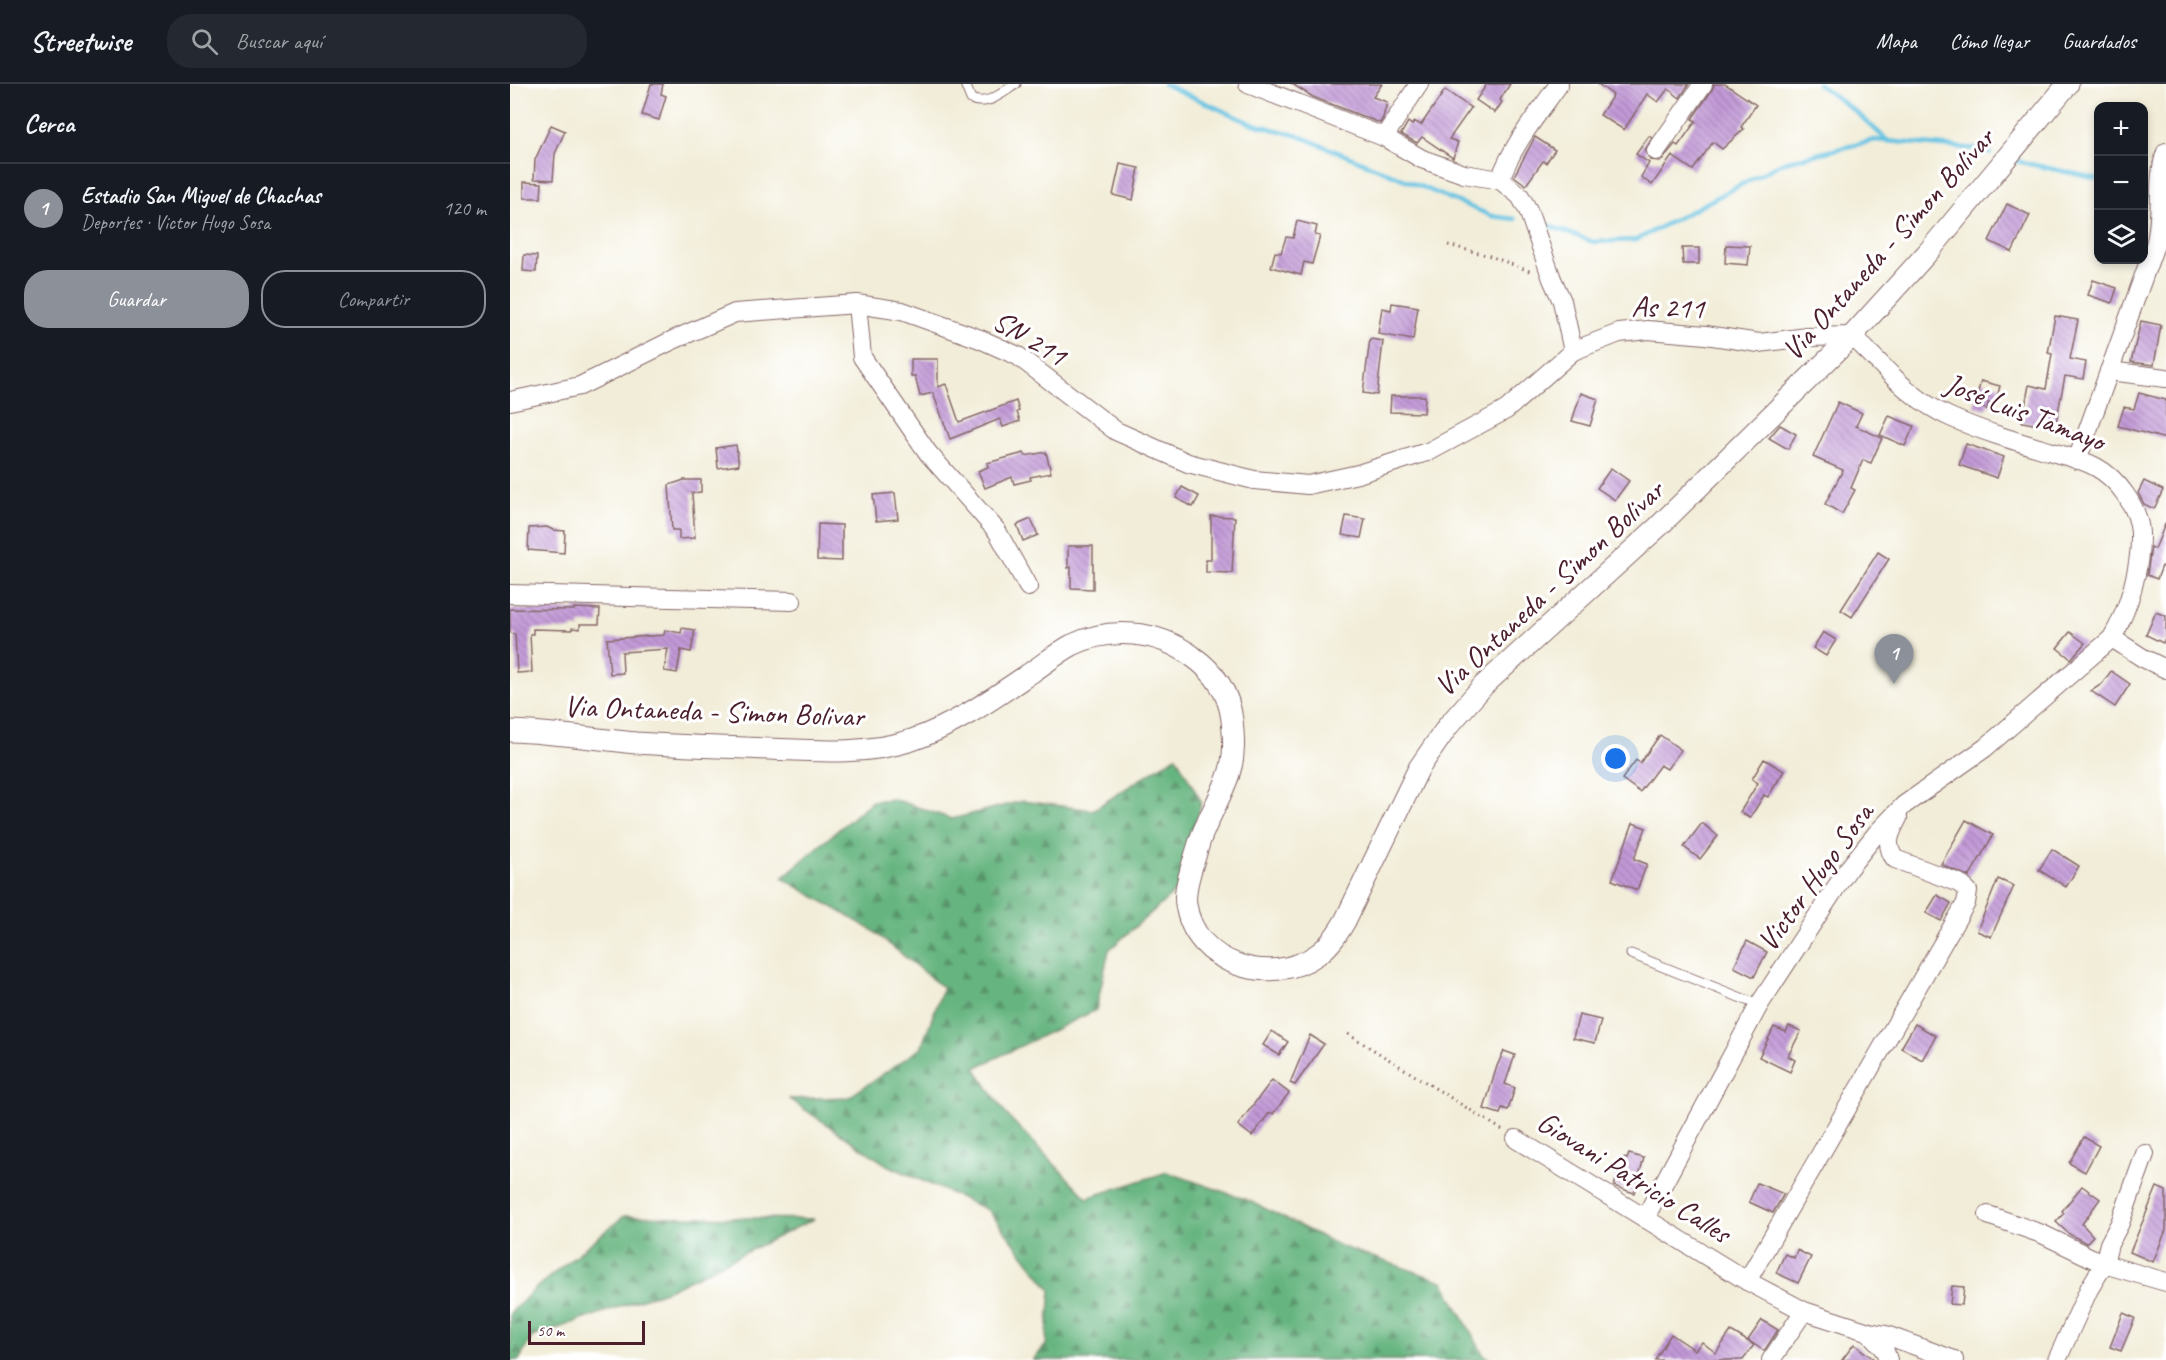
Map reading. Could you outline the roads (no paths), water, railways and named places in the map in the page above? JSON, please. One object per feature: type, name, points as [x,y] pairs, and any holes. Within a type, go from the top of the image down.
[{"type":"street","points":[[1248,84],[1384,137],[1422,159],[1464,174],[1500,180],[1520,196],[1528,210],[1562,301],[1573,351]]},
{"type":"street","points":[[1384,137],[1419,84]]},
{"type":"street","points":[[1500,180],[1505,165],[1517,144],[1559,84]]},
{"type":"street","points":[[1656,151],[1703,84]]},
{"type":"street","name":"Via Ontaneda - Simon Bolivar","points":[[510,731],[638,743],[791,750],[850,750],[889,746],[912,740],[938,729],[985,704],[1072,645],[1107,635],[1144,634],[1166,640],[1192,656],[1219,682],[1229,704],[1234,747],[1229,773],[1200,839],[1186,885],[1186,904],[1190,922],[1199,938],[1212,952],[1255,969],[1285,968],[1319,954],[1334,939],[1345,921],[1419,768],[1448,726],[1484,685],[1658,527],[1852,336],[1929,251],[2068,84]]},
{"type":"street","points":[[2077,460],[2160,230],[2161,166],[2166,152]]},
{"type":"street","points":[[857,304],[862,357],[928,453],[997,531],[1028,587]]},
{"type":"street","name":"SN 211","points":[[510,401],[580,386],[673,340],[735,313],[857,304],[902,311],[980,339],[1018,356],[1116,431],[1188,463],[1254,480],[1308,485],[1358,474],[1430,451],[1506,410]]},
{"type":"street","name":"As 211","points":[[1506,410],[1573,351],[1619,333],[1648,330],[1759,343],[1807,337],[1852,336]]},
{"type":"street","name":"José Luis Tamayo","points":[[1852,336],[1899,384],[1920,401],[1990,433],[2096,467],[2114,480],[2132,506],[2140,531],[2132,587],[2119,626],[2112,638]]},
{"type":"street","points":[[2109,371],[2166,378]]},
{"type":"street","points":[[510,594],[792,601]]},
{"type":"street","points":[[2112,638],[2143,658],[2166,669]]},
{"type":"street","name":"Victor Hugo Sosa","points":[[1646,1218],[1759,1005],[1848,869],[1876,834],[1904,805],[1986,748],[2112,638]]},
{"type":"street","points":[[1747,1281],[1966,903],[1968,891],[1959,883],[1895,859],[1889,850],[1888,838],[1904,805]]},
{"type":"street","name":"Giovani Patricio Calles","points":[[1516,1138],[1747,1281],[1804,1311],[1869,1332],[1886,1335],[1954,1360]]},
{"type":"street","points":[[2057,1360],[2089,1289],[2104,1264],[2109,1244],[2120,1223],[2145,1154]]},
{"type":"street","points":[[1988,1215],[2042,1234],[2104,1264],[2166,1282]]},
{"type":"street","points":[[1771,1360],[1804,1311]]},
{"type":"street","points":[[1869,1332],[1885,1352],[1888,1360]]},
{"type":"lane","points":[[965,84],[971,99],[981,102],[1017,84]]},
{"type":"lane","points":[[1631,954],[1759,1005]]},
{"type":"waterway","points":[[1164,84],[1250,123],[1299,136],[1492,216],[1515,219]]},
{"type":"waterway","points":[[1818,84],[1856,112],[1888,141]]},
{"type":"waterway","points":[[1539,222],[1593,242],[1636,240],[1784,162],[1875,140],[1977,149],[1990,153]]},
{"type":"waterway","points":[[2012,160],[2094,178]]},
{"type":"waterway","points":[[2148,195],[2153,197]]},
{"type":"place","name":"Estadio San Miguel de Chachas","points":[[1894,684]]}]
